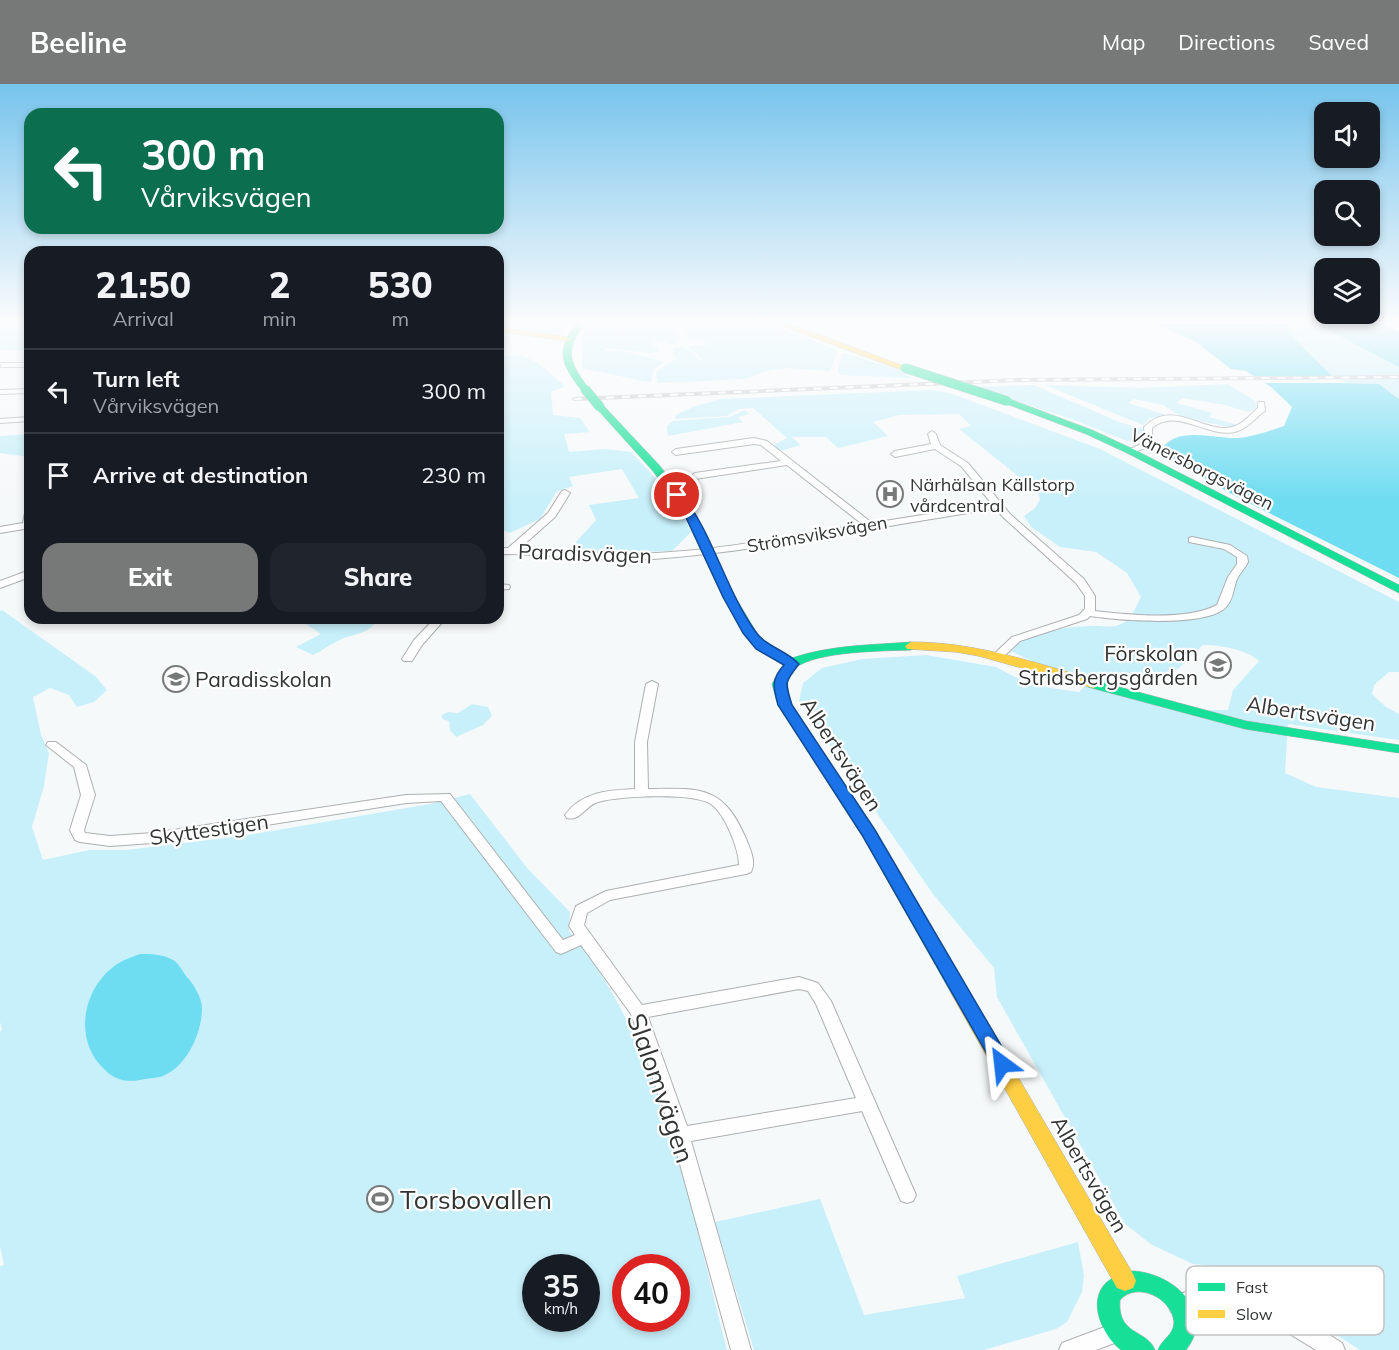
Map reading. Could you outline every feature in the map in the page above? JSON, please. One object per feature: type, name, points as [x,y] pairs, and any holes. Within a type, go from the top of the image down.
[{"type":"street","points":[[580,382],[656,468],[687,509],[729,597],[755,640],[766,650],[792,664]]},
{"type":"street","name":"Vänersborgsvägen","points":[[948,382],[1007,401],[1089,432],[1399,590]]},
{"type":"street","points":[[0,392],[24,392]]},
{"type":"street","points":[[1130,452],[1149,443],[1148,427],[1157,420],[1186,420],[1223,429],[1235,429],[1262,409],[1261,404]]},
{"type":"street","points":[[0,421],[24,419]]},
{"type":"street","points":[[932,434],[936,446],[965,465],[997,506],[1087,589],[1092,603],[1088,613]]},
{"type":"street","points":[[676,452],[759,441],[790,462],[869,525]]},
{"type":"street","points":[[896,454],[936,446]]},
{"type":"street","points":[[695,476],[790,462]]},
{"type":"street","points":[[511,551],[552,514],[565,493]]},
{"type":"street","name":"Strömsviksvägen","points":[[707,551],[775,543],[869,525],[997,506]]},
{"type":"street","points":[[0,530],[24,526]]},
{"type":"street","points":[[997,657],[1016,639],[1069,623],[1088,613],[1146,617],[1190,616],[1214,612],[1222,605],[1230,590],[1233,576],[1243,562],[1242,555],[1227,547],[1192,540]]},
{"type":"street","name":"Paradisvägen","points":[[504,551],[627,558],[707,551]]},
{"type":"street","points":[[0,585],[24,575]]},
{"type":"street","points":[[408,659],[412,647],[429,634],[436,624]]},
{"type":"street","name":"Albertsvägen","points":[[1125,1281],[869,834],[785,705],[779,684],[782,675],[792,664],[818,654],[910,645],[944,647],[997,657],[1245,725],[1399,749]]},
{"type":"street","points":[[642,793],[641,742],[652,684]]},
{"type":"street","name":"Skyttestigen","points":[[52,745],[80,765],[88,795],[77,830],[80,837],[110,841],[153,838],[406,799],[445,797],[561,948],[582,938]]},
{"type":"street","points":[[572,815],[586,802],[642,793],[694,794],[712,799],[727,810],[748,859],[746,869],[606,896],[581,910],[576,926],[582,938]]},
{"type":"street","name":"Slalomvägen","points":[[582,938],[638,1012],[681,1135],[741,1350]]},
{"type":"street","points":[[638,1012],[799,983],[813,987],[823,1001],[908,1195]]},
{"type":"street","points":[[681,1135],[868,1102]]},
{"type":"street","points":[[1144,1350],[1131,1344],[1118,1332],[1110,1318],[1108,1305],[1114,1288],[1125,1281],[1140,1280],[1156,1284],[1178,1305],[1185,1329],[1178,1344],[1169,1350]]},
{"type":"street","points":[[1178,1305],[1186,1302]]},
{"type":"street","points":[[1069,1350],[1118,1332]]},
{"type":"street","points":[[1308,1335],[1335,1350]]},
{"type":"shaded area","points":[[504,382],[560,382],[565,386],[551,392],[553,415],[580,418],[590,432],[564,434],[569,452],[605,449],[631,452],[677,501],[691,532],[672,551],[606,553],[568,551],[596,520],[589,505],[639,498],[622,469],[569,477],[573,486],[557,491],[540,519],[510,533],[504,530]]},
{"type":"shaded area","points":[[1338,382],[1399,382],[1399,399],[1379,384]]},
{"type":"shaded area","points":[[1228,384],[1255,401],[1257,408],[1249,412],[1225,405],[1183,398],[1176,403],[1213,413],[1209,417],[1238,425],[1233,428],[1182,417],[1163,405],[1134,399],[1128,403],[1169,416],[1150,418],[1143,425],[1045,385],[1140,388]]},
{"type":"shaded area","points":[[1034,385],[1119,422],[1144,429],[1144,440],[1127,441],[1072,419],[973,387]]},
{"type":"shaded area","points":[[932,390],[950,393],[1100,449],[1399,602],[1399,672],[1389,672],[1374,685],[1372,694],[1386,707],[1399,714],[1399,740],[1288,724],[1285,773],[1316,787],[1399,798],[1399,1350],[1360,1350],[1337,1335],[1384,1335],[1384,1266],[1193,1264],[1152,1245],[1125,1224],[997,997],[994,968],[933,894],[799,701],[803,683],[822,668],[862,659],[926,655],[996,667],[1017,678],[1051,688],[1079,692],[1093,677],[1040,664],[1010,650],[1027,638],[1050,631],[1122,624],[1131,616],[1141,597],[1127,573],[1096,552],[1060,547],[1031,527],[1024,516],[1034,509],[1040,500],[1038,492],[959,429],[971,426],[959,414],[899,415],[873,422],[888,436],[838,448],[826,437],[791,437],[801,445],[780,451],[774,445],[787,438],[753,408],[739,409],[726,416],[675,419],[676,415],[720,399]],"holes":[[[1203,645],[1240,651],[1259,661],[1233,690],[1228,710],[1196,710],[1113,685],[1107,677],[1135,673],[1157,678],[1178,669]]]},
{"type":"shaded area","points":[[745,410],[749,414],[738,417],[743,422],[668,436],[667,426],[673,421],[729,417]]},
{"type":"shaded area","points":[[24,434],[24,456],[0,453],[0,436]]},
{"type":"shaded area","points":[[2,610],[95,676],[107,690],[94,702],[77,707],[69,695],[50,688],[33,697],[41,735],[49,753],[44,786],[32,827],[43,860],[89,850],[126,850],[242,836],[430,804],[470,794],[528,869],[570,912],[569,931],[601,975],[628,1023],[651,1076],[670,1130],[727,1350],[0,1350],[0,1266],[4,1265],[0,1246],[0,1032],[2,1029],[0,1022],[0,611]]},
{"type":"shaded area","points":[[306,624],[374,624],[367,630],[338,641],[313,655],[296,647],[321,634]]},
{"type":"shaded area","points":[[472,704],[488,707],[492,716],[483,725],[456,737],[450,730],[449,721],[442,719],[442,715],[448,712],[458,713]]},
{"type":"shaded area","points":[[820,1199],[864,1315],[965,1298],[957,1276],[1078,1242],[1084,1275],[1082,1292],[1067,1322],[1056,1329],[984,1350],[754,1350],[715,1222]]},
{"type":"water","points":[[1263,382],[1379,384],[1399,399],[1399,578],[1239,498],[1160,453],[1166,444],[1184,436],[1238,438],[1284,426],[1292,407]]},
{"type":"water","points":[[140,954],[163,956],[178,964],[199,995],[202,1004],[201,1018],[192,1048],[172,1071],[159,1077],[127,1081],[108,1073],[94,1057],[85,1028],[86,1013],[90,998],[107,973],[121,962]]},
{"type":"pier","points":[[1258,382],[1347,383],[1260,383]]},
{"type":"railway","points":[[574,399],[971,382]]},
{"type":"traffic: fast","points":[[580,382],[585,389]]},
{"type":"traffic: fast","points":[[949,382],[1007,401]]},
{"type":"traffic: fast","points":[[585,389],[600,407]]},
{"type":"traffic: fast","points":[[1007,401],[1089,432],[1130,451],[1399,590]]},
{"type":"traffic: fast","points":[[600,407],[656,468],[687,509],[729,597],[755,640],[792,664]]},
{"type":"traffic: fast","points":[[911,646],[846,650],[810,656],[788,667],[779,684],[785,705],[869,834],[960,993]]},
{"type":"traffic: fast","points":[[1093,684],[1245,725],[1399,749]]},
{"type":"traffic: fast","points":[[1144,1350],[1132,1345],[1118,1333],[1109,1312],[1109,1300],[1112,1293],[1129,1282],[1142,1281],[1166,1291],[1183,1312],[1185,1324],[1182,1337],[1169,1350]]},
{"type":"traffic: slow","points":[[911,646],[956,648],[979,652],[1093,684]]},
{"type":"traffic: slow","points":[[960,993],[1125,1281]]},
{"type":"place","name":"Närhälsan Källstorp vårdcentral","points":[[890,494]]},
{"type":"place","name":"Förskolan Stridsbergsgården","points":[[1218,665]]},
{"type":"place","name":"Paradisskolan","points":[[176,679]]},
{"type":"place","name":"Torsbovallen","points":[[380,1199]]},
{"type":"route","points":[[677,495],[687,509],[729,597],[750,633],[761,646],[792,664],[782,675],[779,684],[785,705],[869,834],[1002,1064]]}]
